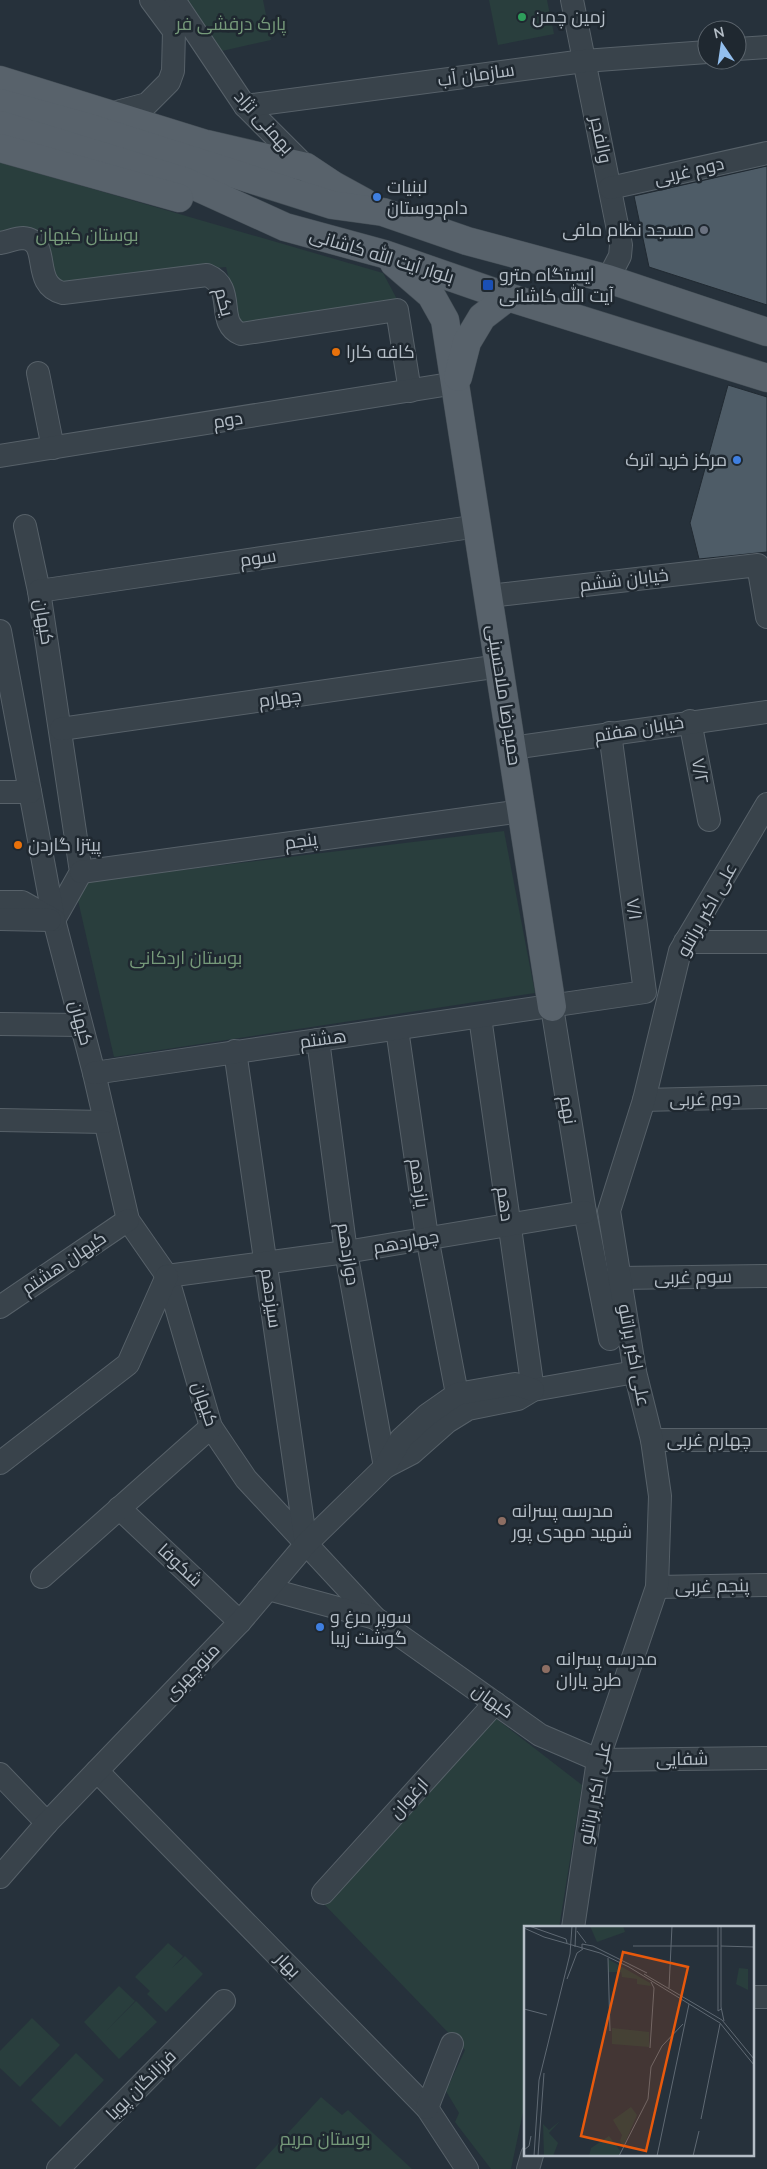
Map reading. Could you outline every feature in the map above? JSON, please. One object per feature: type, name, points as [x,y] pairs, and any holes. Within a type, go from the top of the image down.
[{"type":"main road","points":[[0,80],[112,113],[206,144],[306,167],[333,185],[383,212]]},
{"type":"main road","name":"بلوار آیت الله کاشانی","points":[[0,103],[87,127],[332,205],[383,212],[467,241],[608,279],[767,332]]},
{"type":"main road","name":"بلوار آیت الله کاشانی","points":[[0,125],[186,182],[285,226],[384,254],[508,297],[767,378]]},
{"type":"main road","points":[[0,148],[285,226]]},
{"type":"main road","name":"حمیدرضا ملاحسینی","points":[[384,254],[431,295],[445,320],[552,1007]]},
{"type":"main road","points":[[456,383],[468,342],[482,317],[508,297]]},
{"type":"street","points":[[112,113],[147,104],[169,82],[173,72],[174,31],[151,0]]},
{"type":"street","name":"بهمنی نژاد","points":[[174,0],[245,106],[306,167]]},
{"type":"street","name":"والفجر","points":[[572,0],[621,245],[620,256],[608,279]]},
{"type":"street","points":[[747,49],[767,47]]},
{"type":"street","name":"سازمان آب","points":[[245,106],[584,61],[697,53]]},
{"type":"street","name":"دوم غربی","points":[[610,188],[767,153]]},
{"type":"street","name":"یکم","points":[[0,243],[24,238],[34,242],[39,251],[45,282],[53,290],[63,293],[207,276],[218,280],[223,289],[229,323],[234,330],[241,334],[397,310],[410,391]]},
{"type":"street","points":[[38,373],[53,448]]},
{"type":"street","name":"دوم","points":[[0,456],[456,383]]},
{"type":"street","name":"کیهان","points":[[25,526],[39,591],[81,872]]},
{"type":"street","name":"سوم","points":[[39,591],[478,526]]},
{"type":"street","name":"خیابان ششم","points":[[489,596],[758,565],[767,617]]},
{"type":"street","name":"کیهان","points":[[0,631],[6,697],[30,792],[54,920],[94,1073],[128,1220],[167,1276],[211,1428],[246,1479],[375,1618],[540,1735],[598,1760]]},
{"type":"street","name":"چهارم","points":[[61,729],[500,666]]},
{"type":"street","name":"خیابان هفتم","points":[[512,748],[690,721],[767,712]]},
{"type":"street","name":"۷/۲","points":[[690,721],[709,820]]},
{"type":"street","name":"۷/۱","points":[[552,1007],[645,992],[610,733]]},
{"type":"street","points":[[0,792],[30,792]]},
{"type":"street","name":"علی اکبر براتلو","points":[[573,1926],[598,1760],[657,1587],[660,1496],[652,1440],[635,1372],[609,1211],[644,1100],[680,951],[767,804]]},
{"type":"street","name":"پنجم","points":[[81,872],[522,811]]},
{"type":"street","points":[[54,920],[81,872]]},
{"type":"street","points":[[0,902],[22,902],[54,920]]},
{"type":"street","points":[[0,919],[54,920]]},
{"type":"street","points":[[686,942],[767,942]]},
{"type":"street","name":"هشتم","points":[[94,1073],[235,1051],[552,1007]]},
{"type":"street","name":"نهم","points":[[552,1007],[585,1212],[610,1339]]},
{"type":"street","name":"دهم","points":[[480,1017],[508,1226],[533,1390]]},
{"type":"street","points":[[0,1024],[81,1025]]},
{"type":"street","name":"یازدهم","points":[[398,1029],[427,1238],[457,1394]]},
{"type":"street","name":"دوازدهم","points":[[318,1040],[346,1252],[385,1467]]},
{"type":"street","name":"سیزدهم","points":[[235,1051],[306,1544]]},
{"type":"street","name":"دوم غربی","points":[[644,1100],[767,1097]]},
{"type":"street","points":[[0,1120],[105,1122]]},
{"type":"street","name":"چهاردهم","points":[[167,1276],[346,1252],[585,1212]]},
{"type":"street","name":"کیهان هشتم","points":[[0,1307],[128,1220]]},
{"type":"street","points":[[0,1463],[128,1364],[167,1276]]},
{"type":"street","name":"سوم غربی","points":[[619,1278],[767,1276]]},
{"type":"street","name":"منوچهری","points":[[385,1467],[412,1453],[447,1422],[468,1409],[518,1399],[533,1390],[635,1372]]},
{"type":"street","name":"منوچهری","points":[[0,1876],[47,1823],[240,1622],[306,1544],[385,1467],[401,1439],[427,1416],[457,1394],[515,1384],[533,1390]]},
{"type":"street","points":[[42,1577],[211,1428]]},
{"type":"street","name":"چهارم غربی","points":[[652,1440],[767,1440]]},
{"type":"street","name":"شکوفا","points":[[119,1508],[240,1622]]},
{"type":"street","name":"پنجم غربی","points":[[657,1587],[767,1586]]},
{"type":"street","points":[[268,1589],[375,1618]]},
{"type":"street","name":"ارغوان","points":[[323,1893],[495,1703]]},
{"type":"street","name":"شفایی","points":[[598,1760],[767,1758]]},
{"type":"street","name":"بهار","points":[[97,1771],[427,2108],[467,2169]]},
{"type":"street","points":[[0,1774],[47,1823]]},
{"type":"street","points":[[754,1997],[767,1997]]},
{"type":"street","name":"فرزانگان پویا","points":[[58,2169],[224,2000]]},
{"type":"street","points":[[427,2108],[452,2044]]},
{"type":"street","points":[[528,2169],[532,2156]]},
{"type":"green space","name":"پارک درفشی فر","points":[[183,0],[263,0],[271,40],[222,51]]},
{"type":"green space","name":"زمین چمن","points":[[489,0],[547,0],[554,34],[498,45]]},
{"type":"green space","name":"بوستان کیهان","points":[[0,162],[383,273],[399,303],[240,326],[226,267],[54,284],[36,230],[0,237]]},
{"type":"green space","name":"بوستان اردکانی","points":[[504,831],[535,993],[114,1057],[74,883]]},
{"type":"green space","points":[[494,1717],[582,1785],[559,1926],[524,1926],[524,2107],[511,2169],[491,2169],[455,2122],[459,2113],[446,2091],[465,2050],[322,1902]]},
{"type":"green space","points":[[168,1943],[183,1956],[172,1968],[185,1956],[203,1974],[166,2012],[147,1994],[150,1991],[135,1977]]},
{"type":"green space","points":[[119,1986],[135,2001],[105,2032],[136,2001],[157,2022],[119,2059],[84,2022]]},
{"type":"green space","points":[[32,2018],[60,2045],[20,2087],[0,2068],[0,2051]]},
{"type":"green space","points":[[76,2053],[104,2080],[60,2127],[31,2100]]},
{"type":"green space","name":"بوستان مریم","points":[[321,2097],[342,2115],[348,2110],[412,2169],[255,2169]]},
{"type":"building","name":"مسجد نظام مافی","points":[[767,166],[767,305],[649,267],[634,196]]},
{"type":"building","name":"مرکز خرید اترک","points":[[728,385],[767,397],[767,552],[699,559],[690,523]]},
{"type":"place","name":"زمین چمن","points":[[522,17]]},
{"type":"place","name":"لبنیات دام‌دوستان","points":[[377,197]]},
{"type":"place","name":"مسجد نظام مافی","points":[[704,230]]},
{"type":"place","name":"ایستگاه مترو آیت الله کاشانی","points":[[488,285]]},
{"type":"place","name":"کافه کارا","points":[[336,352]]},
{"type":"place","name":"مرکز خرید اترک","points":[[737,460]]},
{"type":"place","name":"پیتزا گاردن","points":[[18,845]]},
{"type":"place","name":"مدرسه پسرانه شهید مهدی پور","points":[[502,1521]]},
{"type":"place","name":"سوپر مرغ و گوشت زیبا","points":[[320,1627]]},
{"type":"place","name":"مدرسه پسرانه طرح یاران","points":[[546,1669]]}]
